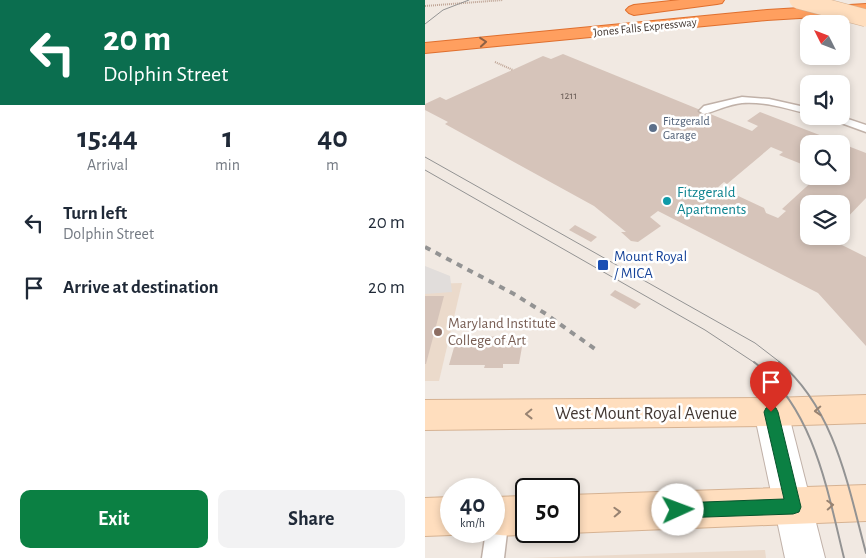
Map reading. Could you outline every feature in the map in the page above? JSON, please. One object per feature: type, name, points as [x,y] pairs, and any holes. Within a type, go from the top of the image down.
[{"type":"highway","points":[[616,12],[717,0]]},
{"type":"highway","name":"Jones Falls Expressway","points":[[514,33],[792,0]]},
{"type":"highway","name":"Jones Falls Expressway","points":[[425,48],[448,39],[514,33],[866,9]]},
{"type":"highway","points":[[514,33],[866,17]]},
{"type":"highway","points":[[514,33],[559,20]]},
{"type":"highway","name":"Jones Falls Expressway","points":[[425,34],[448,39]]},
{"type":"main road","points":[[798,0],[866,17]]},
{"type":"main road","name":"West Mount Royal Avenue","points":[[425,415],[771,412],[866,409]]},
{"type":"main road","points":[[580,514],[866,503]]},
{"type":"main road","points":[[425,517],[440,516]]},
{"type":"street","points":[[771,412],[805,558]]},
{"type":"lane","points":[[704,112],[709,108],[742,100],[769,102],[800,109]]},
{"type":"lane","points":[[850,124],[866,129]]},
{"type":"lane","points":[[493,558],[506,515]]},
{"type":"path","points":[[425,6],[503,0]]},
{"type":"path","points":[[509,68],[513,70]]},
{"type":"shaded area","points":[[425,266],[450,276],[452,292],[425,294]]},
{"type":"shaded area","name":"Maryland Institute College of Art","points":[[462,283],[439,381],[425,381],[425,284]]},
{"type":"shaded area","points":[[765,550],[766,558],[527,558]]},
{"type":"building","name":"Fitzgerald Apartments","points":[[563,54],[752,131],[758,126],[747,121],[760,112],[819,135],[800,135],[800,163],[779,155],[783,152],[771,147],[727,184],[724,182],[716,189],[727,194],[734,194],[764,208],[766,213],[778,218],[786,211],[782,209],[808,185],[850,185],[850,147],[866,153],[866,198],[850,215],[850,195],[800,195],[800,245],[842,245],[866,257],[866,346],[818,293],[658,211],[650,217],[661,226],[638,242],[631,241],[621,232],[626,232],[594,206],[445,124],[448,122],[425,110],[425,104],[440,97],[446,100],[543,56],[551,59]]},
{"type":"building","points":[[575,225],[597,237],[591,242],[569,230]]},
{"type":"building","points":[[615,290],[641,304],[635,309],[610,295]]},
{"type":"building","points":[[425,296],[444,296],[426,364],[425,364]]},
{"type":"building","points":[[520,336],[523,341],[519,364],[503,364],[503,368],[484,368],[485,365],[449,365],[457,337]]},
{"type":"tram line","points":[[425,24],[443,10],[469,0]]},
{"type":"tram line","points":[[425,157],[755,343],[781,363]]},
{"type":"tram line","points":[[425,170],[705,330],[755,363]]},
{"type":"tram line","points":[[754,362],[774,381],[791,402],[804,426],[824,478],[844,558]]},
{"type":"tram line","points":[[779,362],[798,381],[814,402],[826,425],[837,450],[866,553]]},
{"type":"railway","points":[[425,247],[514,294],[546,314],[599,352]]},
{"type":"place","name":"Fitzgerald Garage","points":[[653,128]]},
{"type":"place","name":"Fitzgerald Apartments","points":[[667,201]]},
{"type":"place","name":"Mount Royal / MICA","points":[[603,265]]},
{"type":"place","name":"Maryland Institute College of Art","points":[[438,332]]},
{"type":"route","points":[[678,510],[793,507],[771,412]]}]
